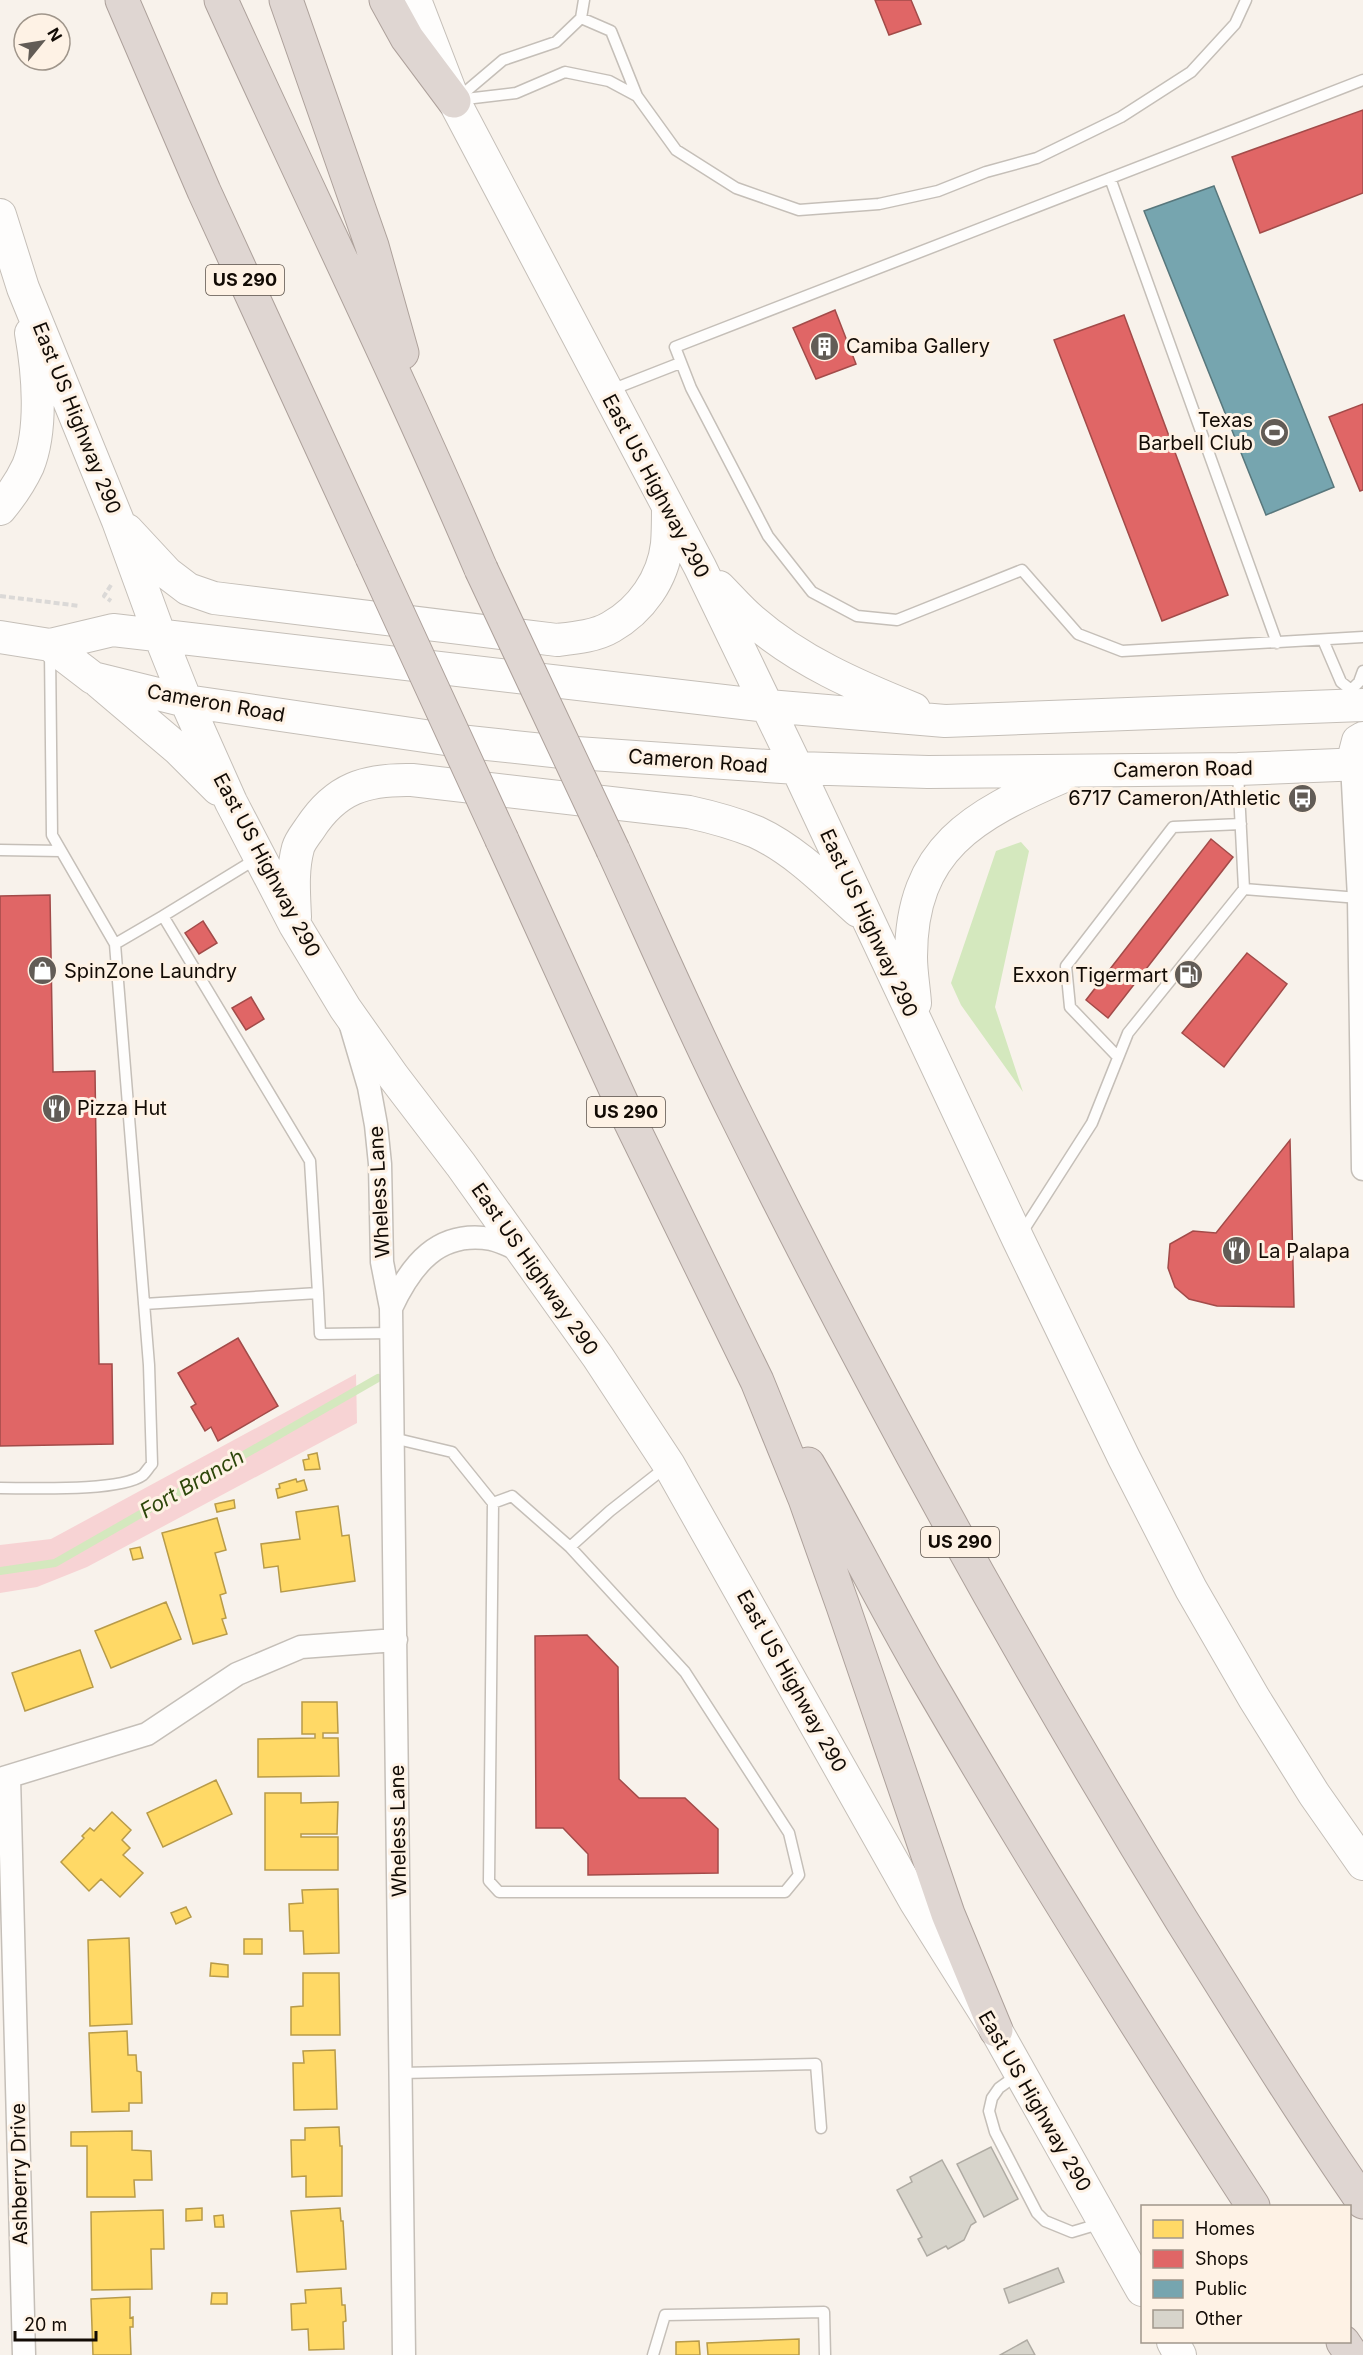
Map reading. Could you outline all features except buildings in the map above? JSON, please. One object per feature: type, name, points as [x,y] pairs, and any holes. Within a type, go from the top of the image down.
[{"type":"highway","name":"US 290","points":[[122,0],[204,192],[630,1121],[757,1381],[826,1495],[929,1683],[1032,1858],[1251,2205]]},
{"type":"highway","points":[[221,0],[288,148],[427,441]]},
{"type":"highway","name":"US 290","points":[[286,0],[372,246],[427,441],[481,569],[732,1107],[899,1434],[1008,1629],[1108,1800],[1228,1994],[1363,2202]]},
{"type":"highway","points":[[386,0],[407,38],[454,101]]},
{"type":"highway","points":[[757,1381],[805,1499],[948,1914],[996,2030]]},
{"type":"highway","points":[[1344,2343],[1353,2355]]},
{"type":"main road","name":"East US Highway 290","points":[[415,0],[454,101],[700,567],[1124,1458],[1191,1589],[1254,1698],[1314,1794],[1363,1864]]},
{"type":"main road","name":"East US Highway 290","points":[[0,215],[13,272],[118,521],[186,701],[231,802],[295,925],[345,1008],[523,1251],[598,1357],[669,1465],[915,1901],[996,2030],[1141,2287]]},
{"type":"main road","points":[[0,509],[28,466],[37,426],[37,368],[13,272]]},
{"type":"main road","points":[[118,521],[167,573],[188,589],[214,598],[557,640],[583,636],[610,628],[629,615],[648,596],[660,571],[667,546],[668,507]]},
{"type":"main road","points":[[700,567],[752,620],[801,657],[859,686],[945,721]]},
{"type":"main road","name":"Cameron Road","points":[[0,637],[50,645],[113,630],[768,706],[945,721],[1355,700]]},
{"type":"main road","name":"Cameron Road","points":[[50,645],[93,678],[186,701],[459,741],[562,752],[797,768],[928,772],[1238,769],[1360,755]]},
{"type":"main road","points":[[93,678],[178,749],[231,802]]},
{"type":"main road","points":[[918,1026],[911,957],[916,912],[927,876],[948,844],[980,818],[1008,801],[1074,772]]},
{"type":"main road","points":[[295,925],[294,874],[299,845],[316,818],[333,801],[359,785],[383,779],[412,780],[689,812],[722,820],[757,833],[795,856],[868,920]]},
{"type":"street","points":[[1360,755],[1359,898],[1363,1169]]},
{"type":"street","name":"Wheless Lane","points":[[345,1008],[369,1087],[376,1125],[380,1164],[382,1263],[391,1308],[404,2355]]},
{"type":"street","name":"Wheless Lane","points":[[391,1308],[404,1280],[418,1263],[436,1248],[454,1240],[473,1237],[494,1239],[523,1251]]},
{"type":"street","points":[[5,1778],[147,1734],[237,1674],[301,1647],[396,1640]]},
{"type":"street","name":"Ashberry Drive","points":[[5,1778],[24,2355]]},
{"type":"lane","points":[[454,101],[503,60],[556,42],[581,18],[584,0]]},
{"type":"lane","points":[[581,18],[611,31],[637,96],[676,150],[736,188],[799,210],[879,204],[938,192],[987,172],[1036,158],[1121,117],[1191,72],[1235,24],[1246,0]]},
{"type":"lane","points":[[454,101],[516,93],[565,72],[609,81],[637,96]]},
{"type":"lane","points":[[1363,80],[675,347],[691,388],[768,536],[812,592],[856,616],[897,620],[1022,570],[1078,634],[1122,651],[1363,637]]},
{"type":"lane","points":[[1110,178],[1277,643]]},
{"type":"lane","points":[[607,392],[680,363]]},
{"type":"lane","points":[[1323,640],[1341,682],[1355,700]]},
{"type":"lane","points":[[0,1488],[89,1487],[129,1481],[144,1474],[152,1464],[149,1365],[115,944],[52,835],[50,645]]},
{"type":"lane","points":[[1355,700],[1363,671]]},
{"type":"lane","points":[[1018,1239],[1092,1124],[1128,1033],[1244,889],[1238,769]]},
{"type":"lane","points":[[1117,1056],[1070,1007],[1066,966],[1173,828],[1240,824]]},
{"type":"lane","points":[[0,850],[61,850]]},
{"type":"lane","points":[[115,944],[260,857]]},
{"type":"lane","points":[[1244,889],[1359,898]]},
{"type":"lane","points":[[163,916],[309,1161],[320,1334],[392,1333]]},
{"type":"lane","points":[[144,1304],[318,1293]]},
{"type":"lane","points":[[393,1438],[452,1452],[493,1503],[489,1881],[499,1892],[784,1892],[799,1875],[789,1833],[685,1672],[570,1546],[512,1496],[493,1503]]},
{"type":"lane","points":[[570,1546],[669,1465]]},
{"type":"lane","points":[[401,2073],[816,2064],[821,2128]]},
{"type":"lane","points":[[1020,2073],[999,2088],[992,2098],[989,2111],[995,2132],[1037,2213],[1045,2221],[1072,2232],[1104,2223]]},
{"type":"lane","points":[[653,2355],[665,2315],[824,2312],[825,2355]]},
{"type":"path","points":[[0,596],[83,607]]},
{"type":"path","points":[[99,602],[104,597]]},
{"type":"shaded area","points":[[1021,842],[1029,851],[995,1007],[1023,1092],[961,1005],[951,983],[996,851]]},
{"type":"shaded area","points":[[356,1374],[357,1423],[87,1567],[37,1587],[0,1593],[0,1545],[51,1539]]},
{"type":"waterway","name":"Fort Branch","points":[[0,1571],[55,1563],[378,1378]]},
{"type":"place","name":"Camiba Gallery","points":[[825,346]]},
{"type":"place","name":"Texas Barbell Club","points":[[1274,432]]},
{"type":"place","name":"6717 Cameron/Athletic","points":[[1302,798]]},
{"type":"place","name":"SpinZone Laundry","points":[[43,971]]},
{"type":"place","name":"Exxon Tigermart","points":[[1189,975]]},
{"type":"place","name":"Pizza Hut","points":[[56,1108]]},
{"type":"place","name":"La Palapa","points":[[1237,1251]]}]
